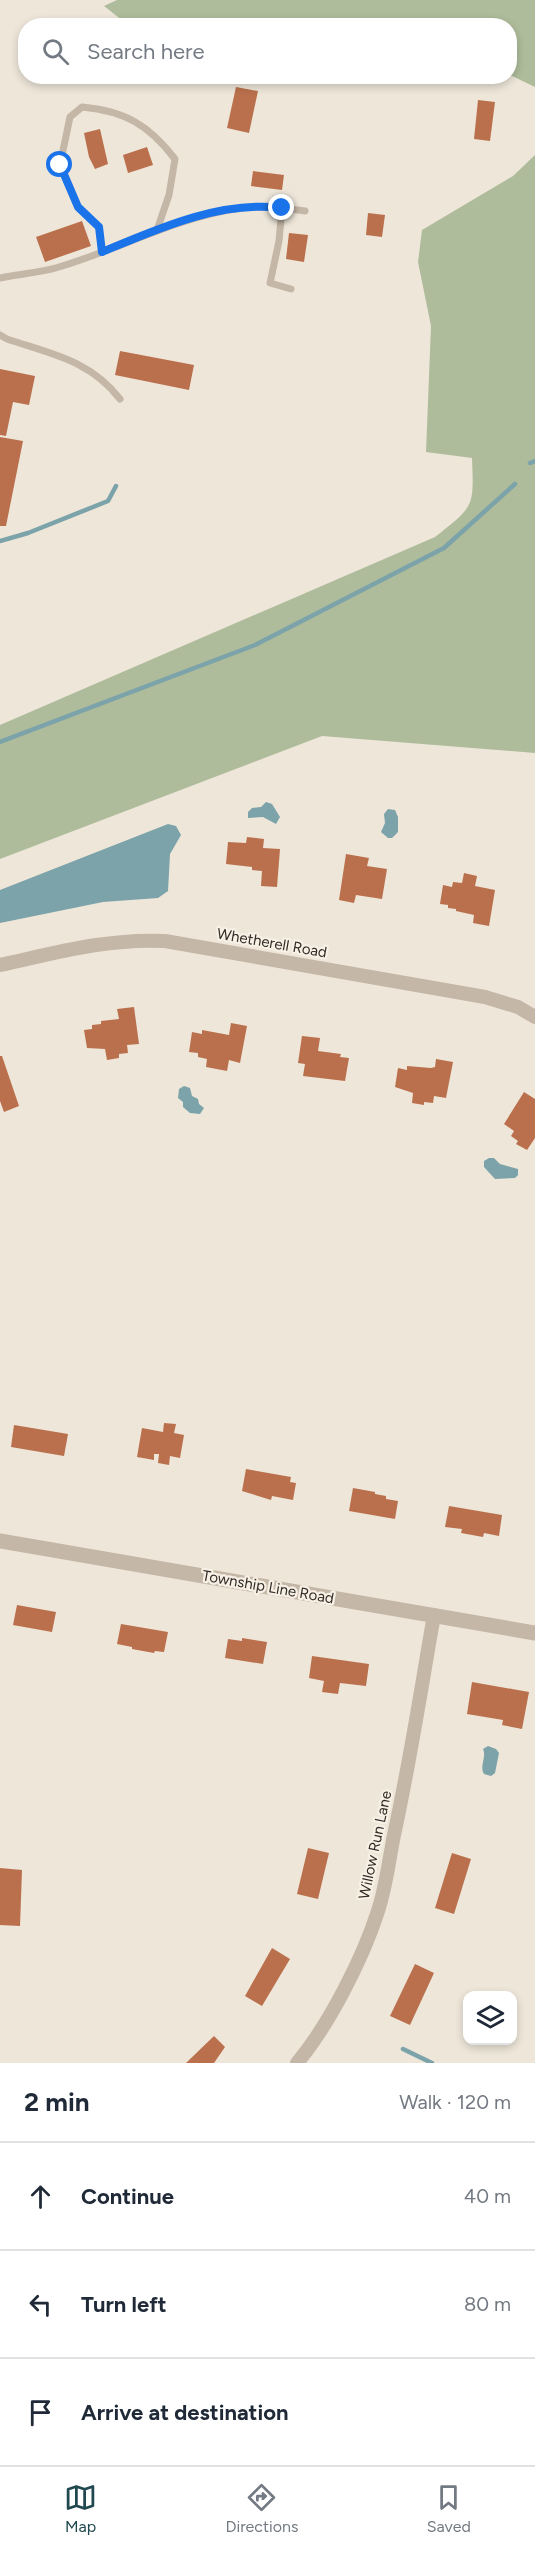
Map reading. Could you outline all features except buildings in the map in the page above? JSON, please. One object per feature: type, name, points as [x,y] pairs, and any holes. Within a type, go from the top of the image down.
[{"type":"street","name":"Whetherell Road","points":[[0,965],[98,944],[134,940],[165,941],[485,997],[518,1007],[535,1017]]},
{"type":"street","name":"Township Line Road","points":[[0,1541],[535,1634]]},
{"type":"street","name":"Willow Run Lane","points":[[297,2063],[312,2045],[330,2016],[368,1938],[378,1910],[402,1801],[434,1615]]},
{"type":"lane","points":[[102,252],[99,227],[78,207],[60,165],[70,117],[82,107],[101,109],[148,129],[175,159],[169,195],[157,230]]},
{"type":"lane","points":[[0,278],[56,268],[157,230],[206,215],[243,207],[282,208],[305,212]]},
{"type":"lane","points":[[282,208],[279,241],[270,283],[291,289]]},
{"type":"lane","points":[[0,335],[91,369],[107,382],[120,399]]},
{"type":"green space","points":[[117,0],[535,0],[535,87],[517,78],[517,18],[119,18],[104,6]]},
{"type":"green space","points":[[535,155],[535,753],[322,736],[0,859],[0,725],[435,537],[464,512],[469,505],[473,487],[472,458],[426,452],[431,326],[418,262],[422,230],[513,176]]},
{"type":"water","points":[[266,802],[272,804],[280,817],[276,824],[263,817],[248,818],[248,812],[252,808],[261,807]]},
{"type":"water","points":[[388,809],[395,810],[398,817],[398,832],[392,838],[388,838],[381,832],[385,823],[384,814]]},
{"type":"water","points":[[168,824],[176,826],[181,835],[170,854],[168,891],[158,898],[103,902],[0,923],[0,890]]},
{"type":"water","points":[[184,1086],[190,1088],[192,1096],[198,1099],[199,1104],[204,1108],[200,1114],[190,1113],[183,1107],[183,1102],[178,1098],[179,1089]]},
{"type":"water","points":[[489,1158],[518,1169],[518,1175],[515,1178],[495,1179],[484,1167],[484,1161]]},
{"type":"water","points":[[488,1746],[499,1753],[495,1773],[491,1776],[484,1774],[482,1768],[483,1749]]},
{"type":"waterway","points":[[530,463],[535,461]]},
{"type":"waterway","points":[[0,742],[255,645],[444,548],[515,484]]},
{"type":"waterway","points":[[0,541],[28,533],[108,501],[116,486]]},
{"type":"waterway","points":[[403,2049],[432,2063]]},
{"type":"route","points":[[60,165],[78,207],[99,227],[102,252],[153,231],[206,215],[243,207],[282,208]]}]
